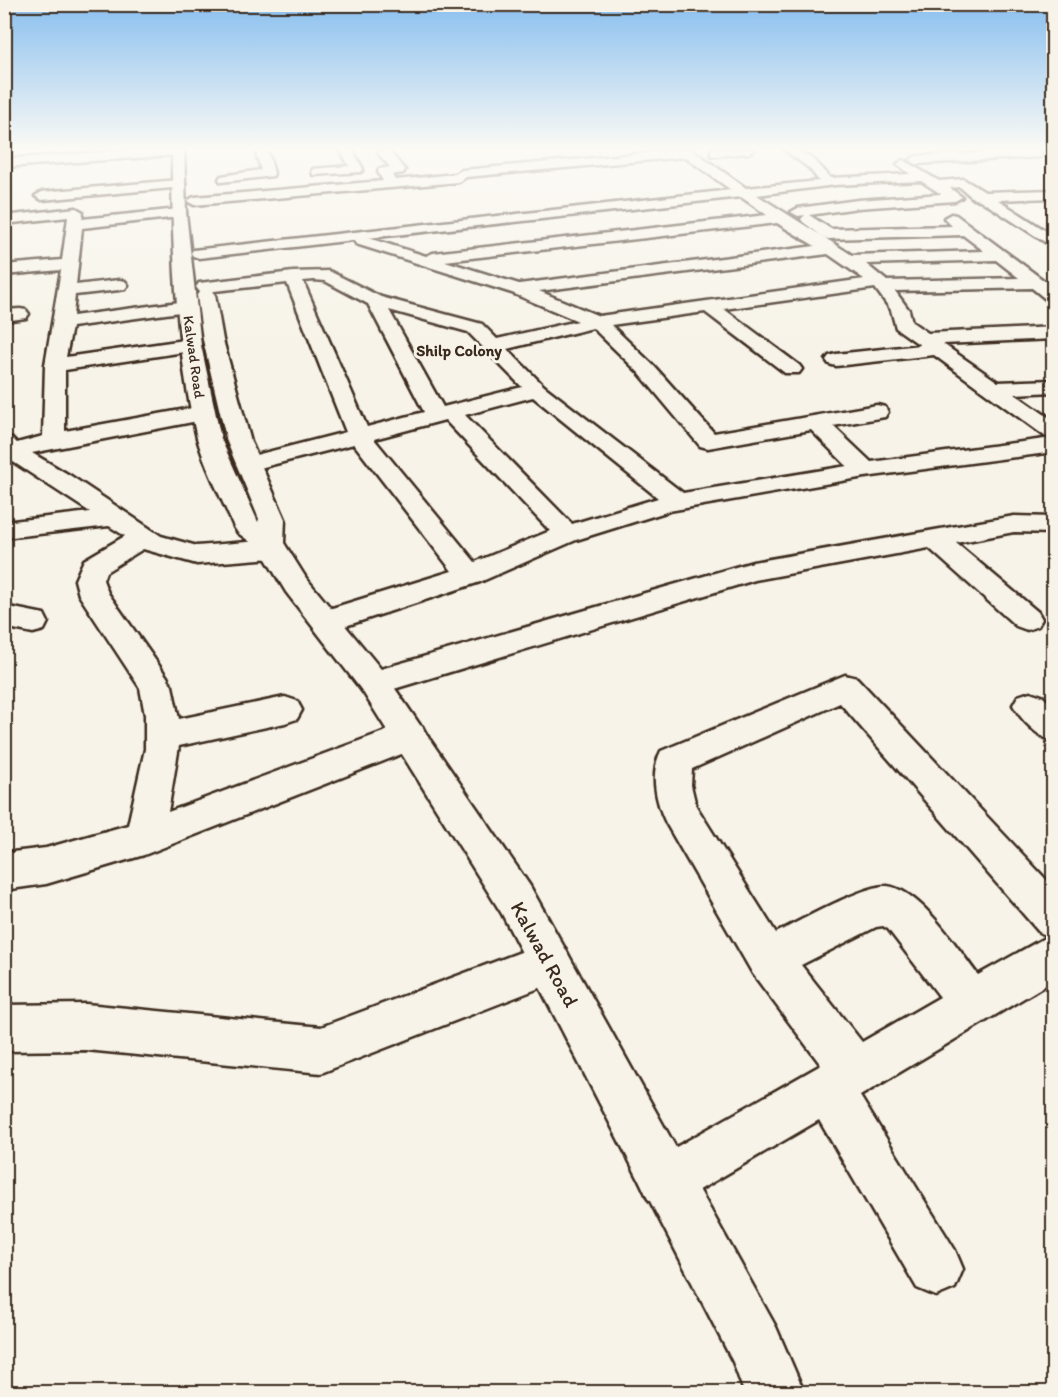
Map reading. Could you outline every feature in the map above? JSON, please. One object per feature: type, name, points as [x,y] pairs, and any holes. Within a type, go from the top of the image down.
[{"type":"street","points":[[4,220],[56,214]]},
{"type":"street","points":[[54,440],[55,364],[68,291],[75,214]]},
{"type":"street","points":[[75,224],[139,214]]},
{"type":"street","name":"Kalwad Road","points":[[186,214],[187,306],[190,345],[203,413],[209,439],[247,527],[272,546],[296,585],[327,621],[374,683],[516,900],[756,1347],[774,1392]]},
{"type":"street","name":"Kalwad Road","points":[[188,214],[199,253],[213,340],[239,442],[272,519],[272,546]]},
{"type":"street","points":[[409,214],[418,228]]},
{"type":"street","points":[[199,253],[276,245],[339,234],[418,228],[536,214]]},
{"type":"street","points":[[594,321],[518,289],[419,260],[565,242],[753,214]]},
{"type":"street","points":[[793,214],[828,249],[849,260],[881,284],[900,310],[903,324],[1053,432]]},
{"type":"street","points":[[796,214],[828,234],[969,230]]},
{"type":"street","points":[[945,214],[1002,255],[1053,297]]},
{"type":"street","points":[[1007,214],[1049,237]]},
{"type":"street","points":[[1015,219],[1044,217]]},
{"type":"street","points":[[270,225],[276,245]]},
{"type":"street","points":[[339,234],[424,259]]},
{"type":"street","points":[[565,242],[606,277]]},
{"type":"street","points":[[518,289],[828,249]]},
{"type":"street","points":[[849,260],[1002,255]]},
{"type":"street","points":[[4,270],[70,264]]},
{"type":"street","points":[[205,287],[293,277],[329,276],[375,301],[475,328],[537,390],[678,502]]},
{"type":"street","points":[[293,277],[359,435],[470,575]]},
{"type":"street","points":[[493,346],[594,321],[881,284],[1034,283]]},
{"type":"street","points":[[554,284],[646,369],[708,441],[877,412]]},
{"type":"street","points":[[68,291],[119,285]]},
{"type":"street","points":[[375,301],[443,414],[567,534]]},
{"type":"street","points":[[707,305],[810,359],[930,344],[1053,333]]},
{"type":"street","points":[[63,323],[187,306]]},
{"type":"street","points":[[55,364],[190,345]]},
{"type":"street","points":[[993,389],[1053,386]]},
{"type":"street","points":[[248,464],[537,390]]},
{"type":"street","points":[[8,447],[203,413]]},
{"type":"street","points":[[816,422],[865,470]]},
{"type":"street","points":[[327,621],[470,575],[567,534],[678,502],[865,470],[1053,445]]},
{"type":"street","points":[[8,447],[152,542],[197,555],[272,546]]},
{"type":"street","points":[[4,530],[114,517]]},
{"type":"street","points":[[374,683],[753,571],[1014,524],[1053,525]]},
{"type":"street","points":[[143,537],[94,567],[89,580],[94,595],[156,686],[162,715],[162,749],[144,838]]},
{"type":"street","points":[[934,538],[1027,619]]},
{"type":"street","points":[[4,616],[33,622]]},
{"type":"street","points":[[936,1269],[842,1080],[679,811],[673,785],[674,761],[844,687],[1053,918]]},
{"type":"street","points":[[1030,705],[1053,728]]},
{"type":"street","points":[[162,736],[285,710]]},
{"type":"street","points":[[4,872],[46,866],[144,838],[410,736]]},
{"type":"street","points":[[768,959],[872,908],[887,906],[903,915],[972,1002]]},
{"type":"street","points":[[666,1181],[1053,956]]},
{"type":"street","points":[[4,1028],[86,1027],[321,1050],[550,963]]},
{"type":"district","name":"Shilp Colony","points":[[459,350]]}]
